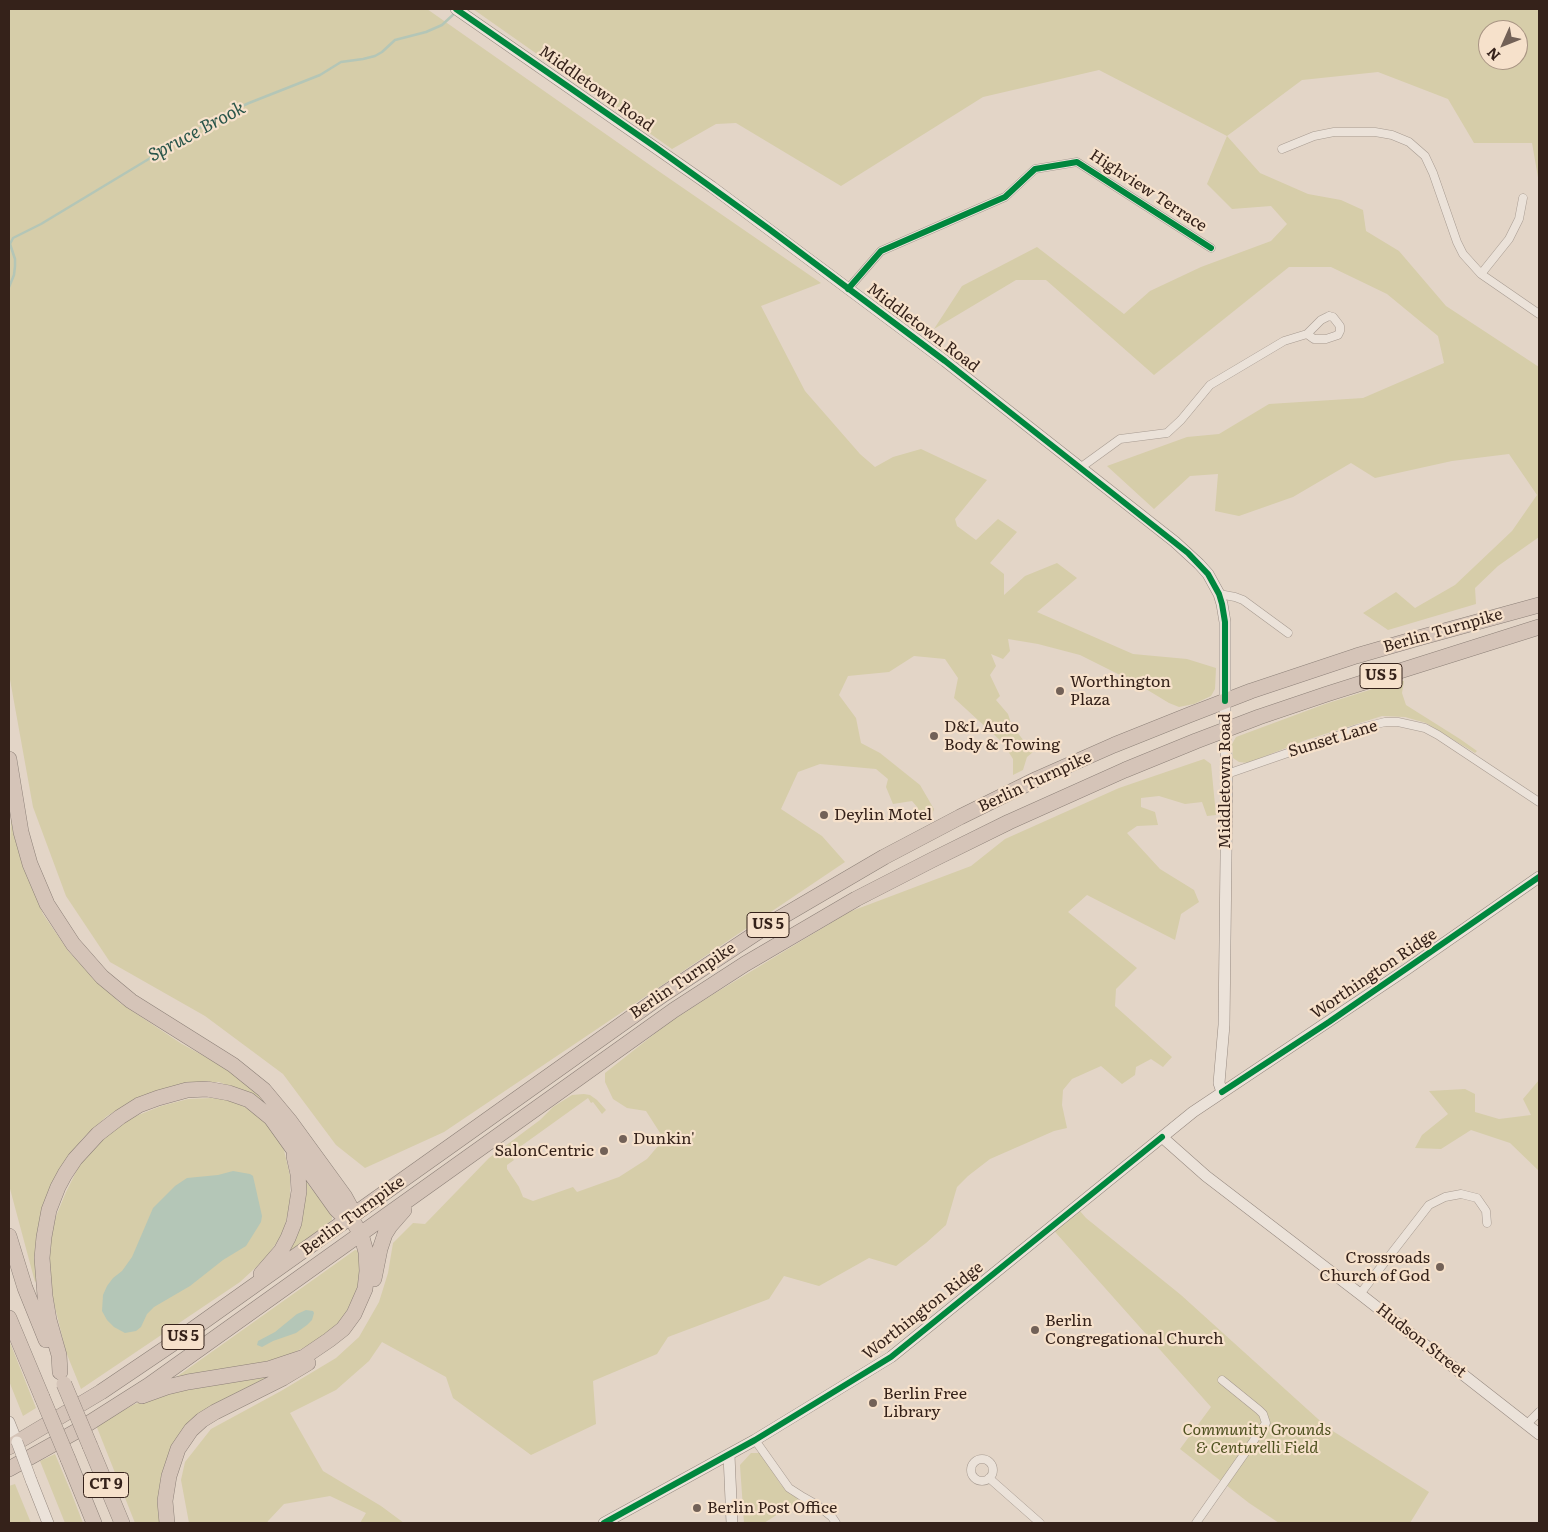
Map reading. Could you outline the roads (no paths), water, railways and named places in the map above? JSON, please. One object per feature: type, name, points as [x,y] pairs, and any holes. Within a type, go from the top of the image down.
[{"type":"highway","name":"Berlin Turnpike","points":[[11,1441],[58,1419],[239,1298],[657,999],[750,936],[913,841],[1030,783],[1114,745],[1225,701],[1393,645],[1539,605]]},
{"type":"highway","name":"Berlin Turnpike","points":[[9,1470],[121,1403],[184,1361],[674,1010],[818,920],[1009,822],[1125,770],[1225,730],[1346,688],[1539,627]]},
{"type":"highway","points":[[9,759],[18,815],[28,859],[47,904],[67,937],[90,965],[124,996],[234,1065],[264,1090],[289,1120],[345,1197],[351,1208],[350,1218]]},
{"type":"highway","points":[[62,1378],[59,1355],[49,1320],[43,1282],[42,1258],[45,1229],[53,1199],[62,1178],[75,1159],[98,1134],[120,1117],[146,1102],[178,1092],[207,1088],[229,1092],[253,1103],[271,1118],[336,1209],[342,1215],[350,1218],[361,1234],[367,1261],[367,1276],[359,1305],[343,1328],[304,1357],[276,1367],[250,1373],[179,1384],[121,1403]]},
{"type":"highway","points":[[239,1298],[248,1285],[276,1257],[291,1231],[296,1212],[299,1182],[291,1144]]},
{"type":"highway","points":[[364,1290],[375,1276],[381,1243],[386,1231],[419,1192]]},
{"type":"highway","name":"CT 9","points":[[9,1236],[28,1294],[122,1523]]},
{"type":"highway","name":"CT 9","points":[[9,1318],[94,1523]]},
{"type":"highway","points":[[167,1523],[166,1494],[171,1468],[181,1445],[192,1430],[202,1420],[215,1412],[314,1360],[322,1352],[329,1340]]},
{"type":"street","name":"Middletown Road","points":[[460,12],[712,187],[945,361],[1188,553],[1208,574],[1219,594],[1225,622],[1227,774],[1224,1025],[1219,1083],[1222,1092]]},
{"type":"street","points":[[1282,150],[1314,136],[1334,132],[1375,132],[1392,135],[1409,142],[1425,156],[1463,254],[1481,274],[1539,314]]},
{"type":"street","name":"Highview Terrace","points":[[848,289],[881,251],[1005,196],[1035,169],[1077,162],[1211,248]]},
{"type":"street","points":[[1481,274],[1509,239],[1519,219],[1523,198]]},
{"type":"street","points":[[1080,468],[1120,439],[1167,433],[1181,420],[1210,384],[1284,341],[1308,334]]},
{"type":"street","points":[[1219,594],[1243,600],[1288,633]]},
{"type":"street","name":"Sunset Lane","points":[[1227,774],[1357,729],[1386,722],[1398,722],[1425,728],[1438,735],[1539,802]]},
{"type":"street","name":"Worthington Ridge","points":[[604,1523],[755,1440],[891,1357],[1162,1137],[1222,1092],[1329,1022],[1539,877]]},
{"type":"street","name":"Hudson Street","points":[[1162,1137],[1206,1176],[1539,1434]]},
{"type":"street","points":[[1360,1294],[1429,1205],[1445,1197],[1461,1194],[1477,1198],[1486,1211],[1487,1223]]},
{"type":"street","points":[[1196,1523],[1266,1423],[1259,1410],[1222,1380]]},
{"type":"street","points":[[1527,1424],[1539,1412]]},
{"type":"street","points":[[9,1422],[11,1441],[31,1480],[48,1523]]},
{"type":"street","points":[[755,1440],[789,1488],[817,1505],[832,1517],[836,1523]]},
{"type":"street","points":[[729,1455],[732,1523]]},
{"type":"street","points":[[989,1478],[1040,1523]]},
{"type":"waterway","name":"Spruce Brook","points":[[9,287],[14,275],[15,266],[15,259],[10,244],[13,238],[41,224],[220,116],[320,75],[341,62],[375,56],[395,40],[426,32],[442,25],[456,12]]},
{"type":"place","name":"Worthington Plaza","points":[[1060,691]]},
{"type":"place","name":"D&L Auto Body & Towing","points":[[934,736]]},
{"type":"place","name":"Deylin Motel","points":[[824,815]]},
{"type":"place","name":"Dunkin'","points":[[623,1139]]},
{"type":"place","name":"SalonCentric","points":[[604,1151]]},
{"type":"place","name":"Crossroads Church of God","points":[[1440,1267]]},
{"type":"place","name":"Berlin Congregational Church","points":[[1035,1330]]},
{"type":"place","name":"Berlin Free Library","points":[[873,1403]]},
{"type":"place","name":"Berlin Post Office","points":[[697,1508]]},
{"type":"park label","name":"Community Grounds & Centurelli Field","points":[[1257,1439]]}]
